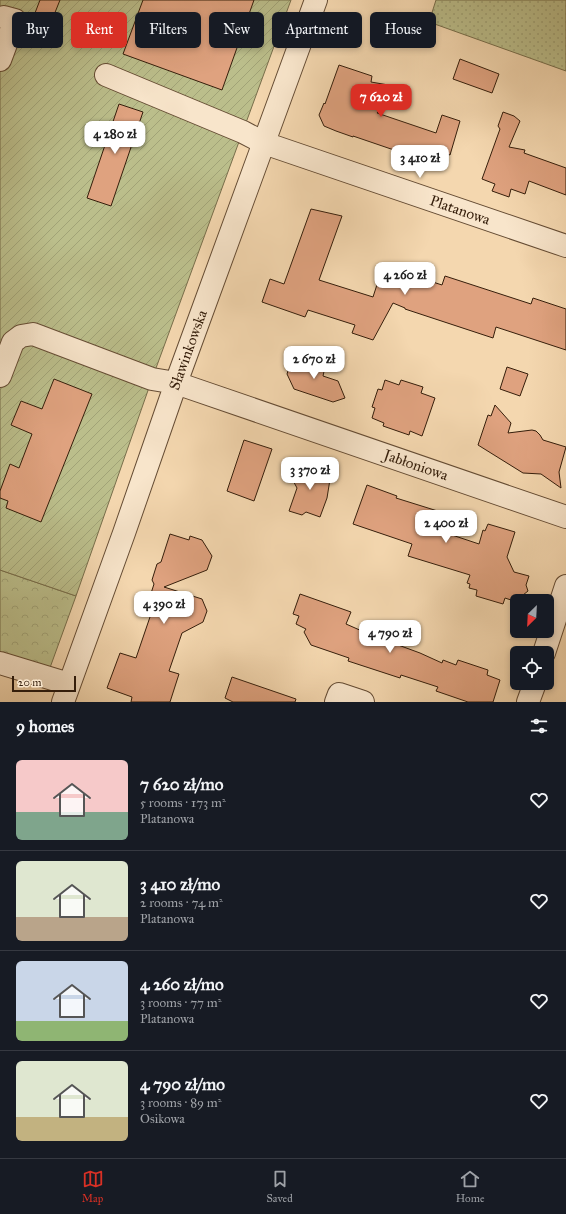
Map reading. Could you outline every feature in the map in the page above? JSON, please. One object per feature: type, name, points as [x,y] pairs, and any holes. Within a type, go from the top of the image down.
[{"type":"street","name":"Sławinkowska","points":[[66,693],[124,534],[176,383],[316,0]]},
{"type":"street","points":[[1,51],[15,20],[4,17]]},
{"type":"street","name":"Platanowa","points":[[106,75],[243,132],[264,143],[566,246]]},
{"type":"street","name":"Jabłoniowa","points":[[0,376],[13,342],[21,336],[33,334],[152,379],[176,383],[566,517]]},
{"type":"street","points":[[546,646],[566,586]]},
{"type":"street","points":[[0,663],[66,693]]},
{"type":"street","points":[[528,702],[532,690]]},
{"type":"street","points":[[336,702],[339,694],[363,702]]},
{"type":"green space","points":[[0,0],[291,0],[287,12],[272,12],[272,48],[273,48],[152,379],[76,596],[0,570]]},
{"type":"green space","points":[[436,0],[566,0],[566,71],[436,25],[436,12],[432,12]]},
{"type":"green space","points":[[0,570],[76,596],[43,687],[0,673]]},
{"type":"building","points":[[40,0],[60,0],[55,12],[35,12]]},
{"type":"building","points":[[143,0],[254,0],[250,12],[209,12],[209,48],[237,48],[222,90],[123,54],[125,48],[127,48],[127,43],[135,22],[135,48],[201,48],[201,12],[139,12]]},
{"type":"building","points":[[460,59],[499,74],[492,93],[453,79]]},
{"type":"building","points":[[339,65],[372,76],[371,82],[400,87],[377,113],[436,133],[442,115],[460,121],[450,155],[431,148],[425,166],[399,157],[399,155],[393,153],[394,150],[324,126],[319,115],[324,103],[325,104]]},
{"type":"building","points":[[119,104],[143,112],[111,206],[87,198]]},
{"type":"building","points":[[503,112],[514,116],[520,121],[509,147],[525,150],[524,153],[566,168],[566,195],[529,181],[525,194],[511,189],[509,197],[492,191],[495,184],[482,179],[500,129],[498,126]]},
{"type":"building","points":[[311,209],[342,216],[319,280],[373,297],[384,263],[403,270],[402,272],[442,285],[445,276],[531,304],[533,298],[566,309],[566,350],[496,327],[493,338],[405,309],[393,303],[373,340],[352,333],[355,325],[308,310],[305,317],[262,302],[270,279],[284,284]]},
{"type":"building","points":[[293,356],[325,367],[323,376],[338,381],[345,398],[333,402],[294,389],[287,374]]},
{"type":"building","points":[[507,367],[528,374],[520,396],[500,389]]},
{"type":"building","points":[[54,379],[92,394],[41,522],[6,508],[8,501],[0,498],[0,491],[10,464],[19,468],[32,434],[11,425],[21,401],[42,409]]},
{"type":"building","points":[[385,380],[399,385],[401,380],[423,387],[421,393],[435,398],[422,436],[410,431],[409,435],[383,426],[384,423],[372,418],[375,408],[372,407],[378,389],[382,390]]},
{"type":"building","points":[[495,405],[511,423],[508,433],[532,430],[536,431],[543,440],[566,447],[559,472],[561,488],[541,474],[523,473],[478,445],[488,415],[491,416]]},
{"type":"building","points":[[244,440],[272,449],[254,501],[227,491]]},
{"type":"building","points":[[308,466],[331,473],[327,498],[320,517],[306,512],[302,515],[289,511],[297,488],[290,475]]},
{"type":"building","points":[[367,485],[397,496],[396,498],[444,513],[440,531],[479,544],[483,530],[485,531],[488,524],[515,532],[507,557],[514,572],[529,576],[526,585],[528,591],[524,594],[510,594],[510,600],[505,598],[503,604],[476,596],[477,590],[469,588],[470,584],[467,583],[470,575],[408,556],[412,544],[353,524]]},
{"type":"building","points":[[170,534],[189,540],[190,536],[202,540],[212,556],[207,570],[164,587],[202,599],[207,611],[203,622],[182,633],[169,671],[179,674],[170,702],[131,702],[132,697],[107,688],[120,653],[136,658],[151,614],[145,612],[154,584],[152,580],[157,564],[161,562]]},
{"type":"building","points":[[300,594],[351,612],[346,624],[371,635],[420,653],[442,663],[443,660],[456,665],[458,660],[488,670],[487,675],[500,680],[493,702],[468,702],[436,691],[438,687],[401,675],[400,678],[348,661],[349,658],[311,645],[304,632],[306,629],[296,624],[299,616],[293,614]]},
{"type":"building","points":[[232,677],[296,699],[295,702],[233,702],[225,698]]}]
